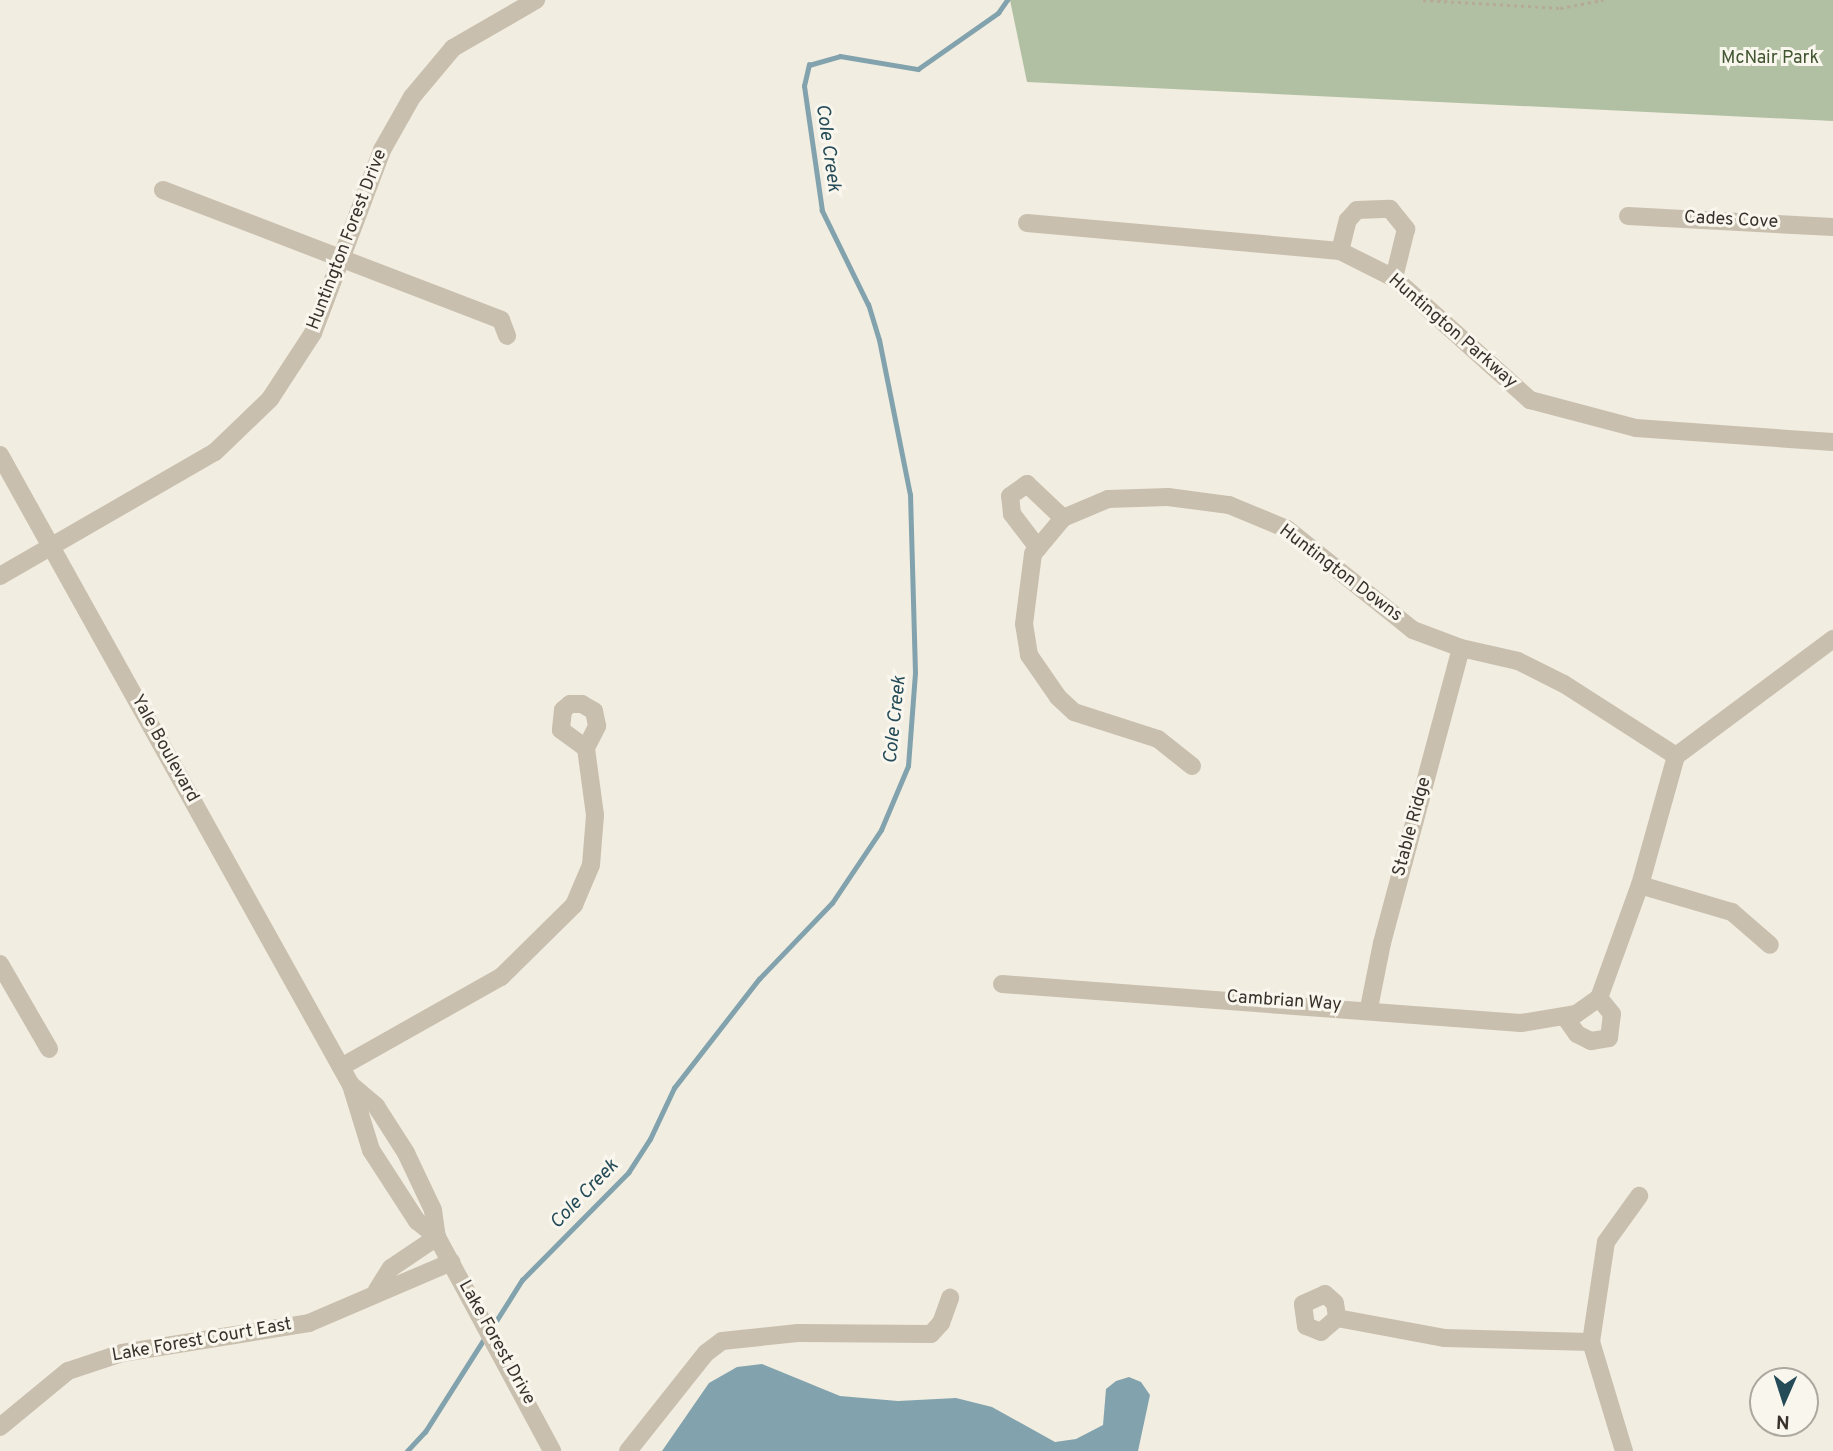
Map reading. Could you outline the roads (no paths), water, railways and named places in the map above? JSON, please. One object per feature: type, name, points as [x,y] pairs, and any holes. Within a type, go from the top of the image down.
[{"type":"street","name":"Huntington Forest Drive","points":[[0,576],[215,452],[271,399],[313,333],[340,254],[382,150],[412,97],[453,47],[536,0]]},
{"type":"street","points":[[163,190],[340,254],[501,320],[508,336]]},
{"type":"street","points":[[1340,251],[1348,220],[1357,210],[1390,209],[1406,229],[1394,278]]},
{"type":"street","name":"Cades Cove","points":[[1628,216],[1833,227]]},
{"type":"street","name":"Huntington Parkway","points":[[1027,223],[1340,251],[1394,278],[1530,400],[1636,428],[1833,442]]},
{"type":"street","name":"Yale Boulevard","points":[[0,455],[326,1043]]},
{"type":"street","points":[[1038,548],[1012,514],[1010,496],[1027,484],[1063,517]]},
{"type":"street","name":"Huntington Downs","points":[[1192,766],[1158,739],[1074,712],[1058,697],[1028,656],[1024,624],[1031,566],[1038,548],[1063,517],[1108,499],[1168,497],[1229,505],[1287,529],[1413,630],[1461,648],[1518,661],[1564,684],[1676,756]]},
{"type":"street","points":[[1565,1017],[1577,1034],[1591,1041],[1609,1038],[1612,1014],[1599,998],[1640,885],[1676,756],[1833,639]]},
{"type":"street","name":"Stable Ridge","points":[[1369,1008],[1461,648]]},
{"type":"street","points":[[341,1067],[501,977],[573,905],[591,865],[596,815],[586,748]]},
{"type":"street","points":[[1640,885],[1732,912],[1770,945]]},
{"type":"street","points":[[0,964],[49,1049]]},
{"type":"street","name":"Cambrian Way","points":[[1002,984],[1369,1008],[1521,1023],[1565,1017],[1599,998]]},
{"type":"street","name":"Lake Forest Drive","points":[[326,1043],[351,1085],[371,1150],[417,1221],[437,1237]]},
{"type":"street","name":"Lake Forest Drive","points":[[351,1085],[376,1106],[406,1153],[433,1210],[437,1237],[482,1315],[552,1451]]},
{"type":"street","points":[[1624,1451],[1591,1342],[1606,1242],[1639,1196]]},
{"type":"street","name":"Lake Forest Court East","points":[[377,1290],[391,1268],[437,1237]]},
{"type":"street","name":"Lake Forest Court East","points":[[0,1427],[68,1371],[121,1353],[309,1323],[377,1290],[398,1288],[451,1262]]},
{"type":"street","points":[[628,1451],[706,1353],[722,1340],[798,1333],[931,1334],[942,1323],[950,1298]]},
{"type":"street","points":[[1337,1318],[1445,1338],[1591,1342]]},
{"type":"water","points":[[762,1364],[840,1396],[898,1401],[956,1398],[992,1407],[1055,1442],[1076,1439],[1103,1425],[1106,1389],[1116,1381],[1129,1377],[1141,1382],[1150,1395],[1138,1451],[662,1451],[709,1383],[737,1367]]},
{"type":"waterway","name":"Cole Creek","points":[[491,1329],[522,1280],[628,1173],[650,1139],[674,1088],[759,979],[832,903],[881,830],[908,766],[915,673],[910,495],[879,340],[868,305],[822,211],[804,86],[809,65],[840,56],[918,69],[998,13],[1007,0]]},
{"type":"waterway","name":"Cole Creek","points":[[407,1451],[425,1432],[486,1336]]},
{"type":"park label","name":"McNair Park","points":[[1770,59]]}]
